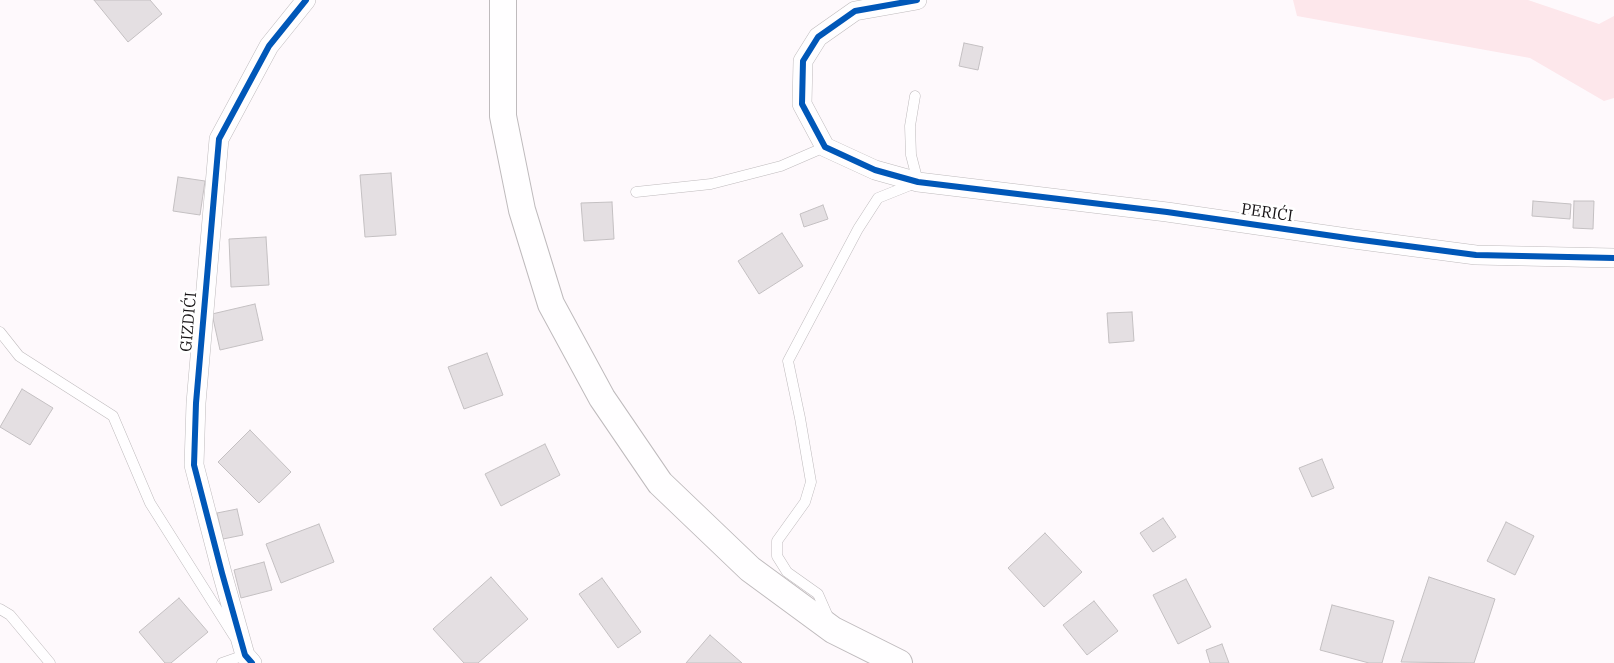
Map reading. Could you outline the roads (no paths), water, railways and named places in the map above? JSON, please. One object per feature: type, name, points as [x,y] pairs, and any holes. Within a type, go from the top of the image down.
[{"type":"main road","points":[[503,0],[503,116],[522,210],[551,304],[602,398],[660,483],[750,569],[833,630],[899,663]]},
{"type":"street","name":"GIZDIĆI","points":[[248,659],[222,573],[194,465],[196,403],[219,139],[270,46],[306,0]]},
{"type":"street","points":[[825,146],[802,104],[803,61],[818,37],[855,10],[918,0]]},
{"type":"street","name":"PERIĆI","points":[[825,146],[875,170],[918,182],[1167,212],[1354,240],[1476,255],[1614,258]]},
{"type":"lane","points":[[833,630],[818,594],[787,572],[777,556],[777,542],[805,502],[811,482],[788,361],[858,229],[878,198],[918,182],[911,155],[910,126],[915,96]]},
{"type":"lane","points":[[636,192],[711,184],[781,166],[825,146]]},
{"type":"lane","points":[[0,332],[19,356],[112,416],[150,503],[248,659],[222,663]]},
{"type":"lane","points":[[0,609],[10,614],[50,663]]}]
